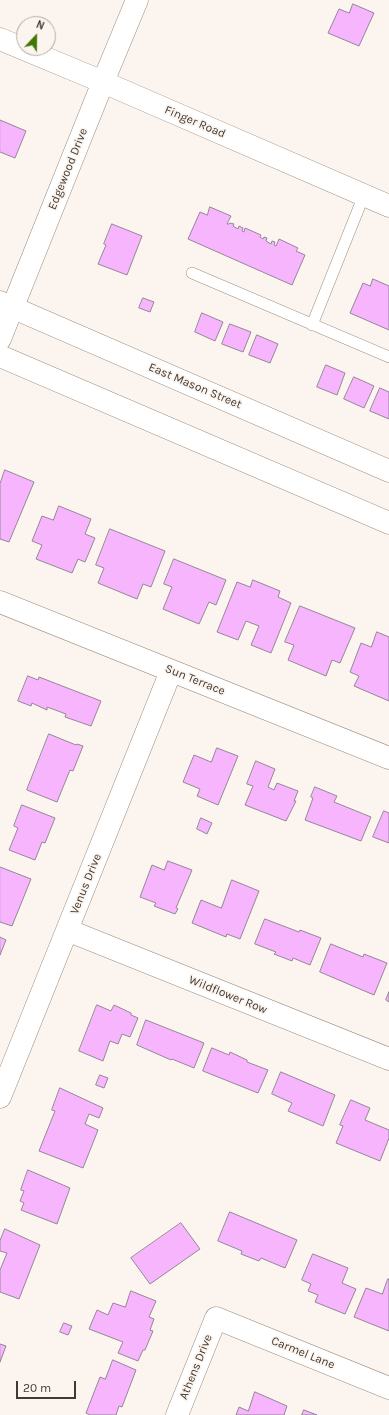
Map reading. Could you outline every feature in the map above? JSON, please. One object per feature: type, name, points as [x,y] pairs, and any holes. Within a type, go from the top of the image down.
[{"type":"street","name":"Edgewood Drive","points":[[0,339],[6,305],[137,0]]},
{"type":"street","name":"Finger Road","points":[[0,39],[389,206]]},
{"type":"street","name":"East Mason Street","points":[[6,305],[389,470]]},
{"type":"street","points":[[0,356],[389,523]]},
{"type":"street","name":"Sun Terrace","points":[[0,602],[389,758]]},
{"type":"street","name":"Venus Drive","points":[[0,1097],[172,671]]},
{"type":"street","name":"Wildflower Row","points":[[67,930],[389,1059]]},
{"type":"street","name":"Carmel Lane","points":[[216,1318],[389,1388]]},
{"type":"street","name":"Athens Drive","points":[[177,1415],[216,1318]]},
{"type":"lane","points":[[312,325],[364,195]]},
{"type":"lane","points":[[192,273],[389,358]]},
{"type":"building","points":[[353,4],[374,13],[359,46],[328,33],[339,9],[349,13]]},
{"type":"building","points":[[0,120],[26,131],[15,158],[0,152]]},
{"type":"building","points":[[210,207],[231,216],[227,224],[234,224],[233,226],[238,229],[239,226],[243,228],[242,231],[244,232],[245,228],[261,235],[260,237],[263,239],[264,237],[267,238],[266,241],[271,244],[272,241],[275,242],[274,245],[276,246],[279,239],[298,248],[296,251],[305,255],[292,285],[188,239],[200,212],[207,215]]},
{"type":"building","points":[[112,224],[142,236],[127,275],[98,264],[106,245],[104,244]]},
{"type":"building","points":[[373,279],[389,286],[389,330],[350,313],[363,283],[370,286]]},
{"type":"building","points":[[143,298],[154,302],[150,312],[139,308]]},
{"type":"building","points":[[202,313],[223,322],[215,341],[195,332]]},
{"type":"building","points":[[230,324],[251,332],[243,352],[222,344]]},
{"type":"building","points":[[257,335],[278,344],[270,363],[249,355]]},
{"type":"building","points":[[326,365],[345,373],[337,395],[317,387]]},
{"type":"building","points":[[354,377],[374,386],[364,408],[344,399]]},
{"type":"building","points":[[380,388],[389,392],[389,419],[370,411]]},
{"type":"building","points":[[5,470],[34,482],[9,542],[0,539],[0,484]]},
{"type":"building","points":[[59,506],[91,519],[85,534],[95,538],[85,562],[78,559],[72,573],[36,559],[42,545],[32,541],[42,516],[53,520]]},
{"type":"building","points":[[110,529],[165,551],[151,587],[143,584],[137,599],[98,583],[104,568],[96,565]]},
{"type":"building","points":[[174,559],[226,580],[216,605],[209,602],[199,624],[163,609],[172,587],[164,584]]},
{"type":"building","points":[[253,580],[280,591],[278,597],[291,603],[271,653],[251,645],[259,626],[246,621],[238,640],[217,632],[237,582],[250,587]]},
{"type":"building","points":[[300,606],[355,628],[340,663],[332,660],[326,676],[288,660],[294,645],[285,642]]},
{"type":"building","points":[[377,632],[389,637],[389,701],[354,686],[359,676],[350,672],[361,643],[371,647]]},
{"type":"building","points":[[28,676],[38,680],[39,677],[101,701],[91,726],[65,717],[66,714],[47,707],[47,710],[32,703],[31,706],[18,701]]},
{"type":"building","points":[[49,734],[76,745],[83,746],[73,771],[70,770],[57,802],[27,790]]},
{"type":"building","points":[[217,748],[238,756],[218,805],[197,796],[200,789],[183,782],[194,755],[211,762]]},
{"type":"building","points":[[256,761],[275,769],[268,787],[274,790],[277,783],[298,791],[294,801],[296,801],[286,821],[245,805],[253,786],[247,784]]},
{"type":"building","points":[[315,787],[337,796],[334,802],[371,817],[361,841],[305,820],[313,798],[311,797]]},
{"type":"building","points":[[22,805],[55,818],[45,843],[42,842],[35,860],[9,850],[18,828],[14,826]]},
{"type":"building","points":[[384,811],[389,813],[389,843],[373,837]]},
{"type":"building","points":[[201,818],[212,823],[207,834],[197,829]]},
{"type":"building","points":[[168,861],[192,870],[176,908],[178,909],[175,914],[154,906],[156,903],[140,897],[152,865],[164,870]]},
{"type":"building","points":[[0,867],[31,879],[12,926],[0,922]]},
{"type":"building","points":[[232,880],[259,891],[240,939],[227,934],[226,937],[192,923],[201,900],[221,908]]},
{"type":"building","points":[[265,919],[299,932],[300,930],[321,938],[310,965],[293,958],[292,961],[274,954],[276,952],[255,944]]},
{"type":"building","points":[[0,937],[6,940],[0,955]]},
{"type":"building","points":[[331,944],[363,957],[364,954],[387,963],[374,995],[320,972]]},
{"type":"building","points":[[389,992],[389,1002],[386,1000]]},
{"type":"building","points":[[97,1005],[111,1011],[114,1005],[138,1018],[130,1037],[122,1034],[118,1044],[110,1041],[103,1061],[79,1051]]},
{"type":"building","points":[[146,1020],[204,1043],[194,1068],[137,1045]]},
{"type":"building","points":[[212,1048],[229,1055],[230,1052],[247,1060],[247,1062],[268,1070],[258,1093],[203,1071]]},
{"type":"building","points":[[281,1072],[335,1095],[323,1126],[288,1111],[292,1103],[272,1094]]},
{"type":"building","points":[[100,1075],[108,1078],[104,1088],[96,1085]]},
{"type":"building","points":[[60,1088],[103,1108],[99,1118],[89,1114],[85,1124],[98,1130],[83,1168],[39,1151],[55,1111],[52,1110]]},
{"type":"building","points":[[351,1100],[370,1108],[365,1120],[389,1130],[389,1138],[380,1161],[336,1143],[343,1126],[340,1125]]},
{"type":"building","points":[[28,1170],[70,1188],[57,1224],[21,1210],[24,1203],[20,1201],[24,1191],[21,1190]]},
{"type":"building","points":[[230,1212],[297,1240],[285,1268],[261,1258],[259,1261],[241,1254],[242,1251],[218,1241]]},
{"type":"building","points":[[181,1223],[200,1249],[150,1284],[131,1258]]},
{"type":"building","points":[[5,1229],[40,1245],[19,1299],[0,1292],[0,1270],[7,1253],[0,1251],[0,1241]]},
{"type":"building","points":[[313,1254],[348,1268],[342,1283],[356,1289],[345,1314],[315,1302],[318,1295],[308,1291],[311,1284],[302,1280]]},
{"type":"building","points":[[388,1279],[389,1331],[354,1317],[366,1288],[382,1294]]},
{"type":"building","points":[[131,1291],[156,1301],[149,1317],[154,1319],[150,1330],[153,1331],[145,1350],[143,1350],[138,1361],[118,1353],[123,1342],[89,1329],[97,1310],[108,1315],[113,1303],[125,1307]]},
{"type":"building","points":[[64,1323],[72,1326],[68,1335],[60,1332]]},
{"type":"building","points":[[0,1344],[6,1346],[0,1362]]},
{"type":"building","points":[[113,1360],[136,1370],[122,1407],[119,1406],[116,1415],[90,1415],[86,1413],[100,1377],[105,1379]]},
{"type":"building","points":[[255,1392],[287,1406],[284,1415],[236,1415],[239,1407],[248,1411]]},
{"type":"building","points":[[304,1410],[317,1415],[302,1415]]}]
